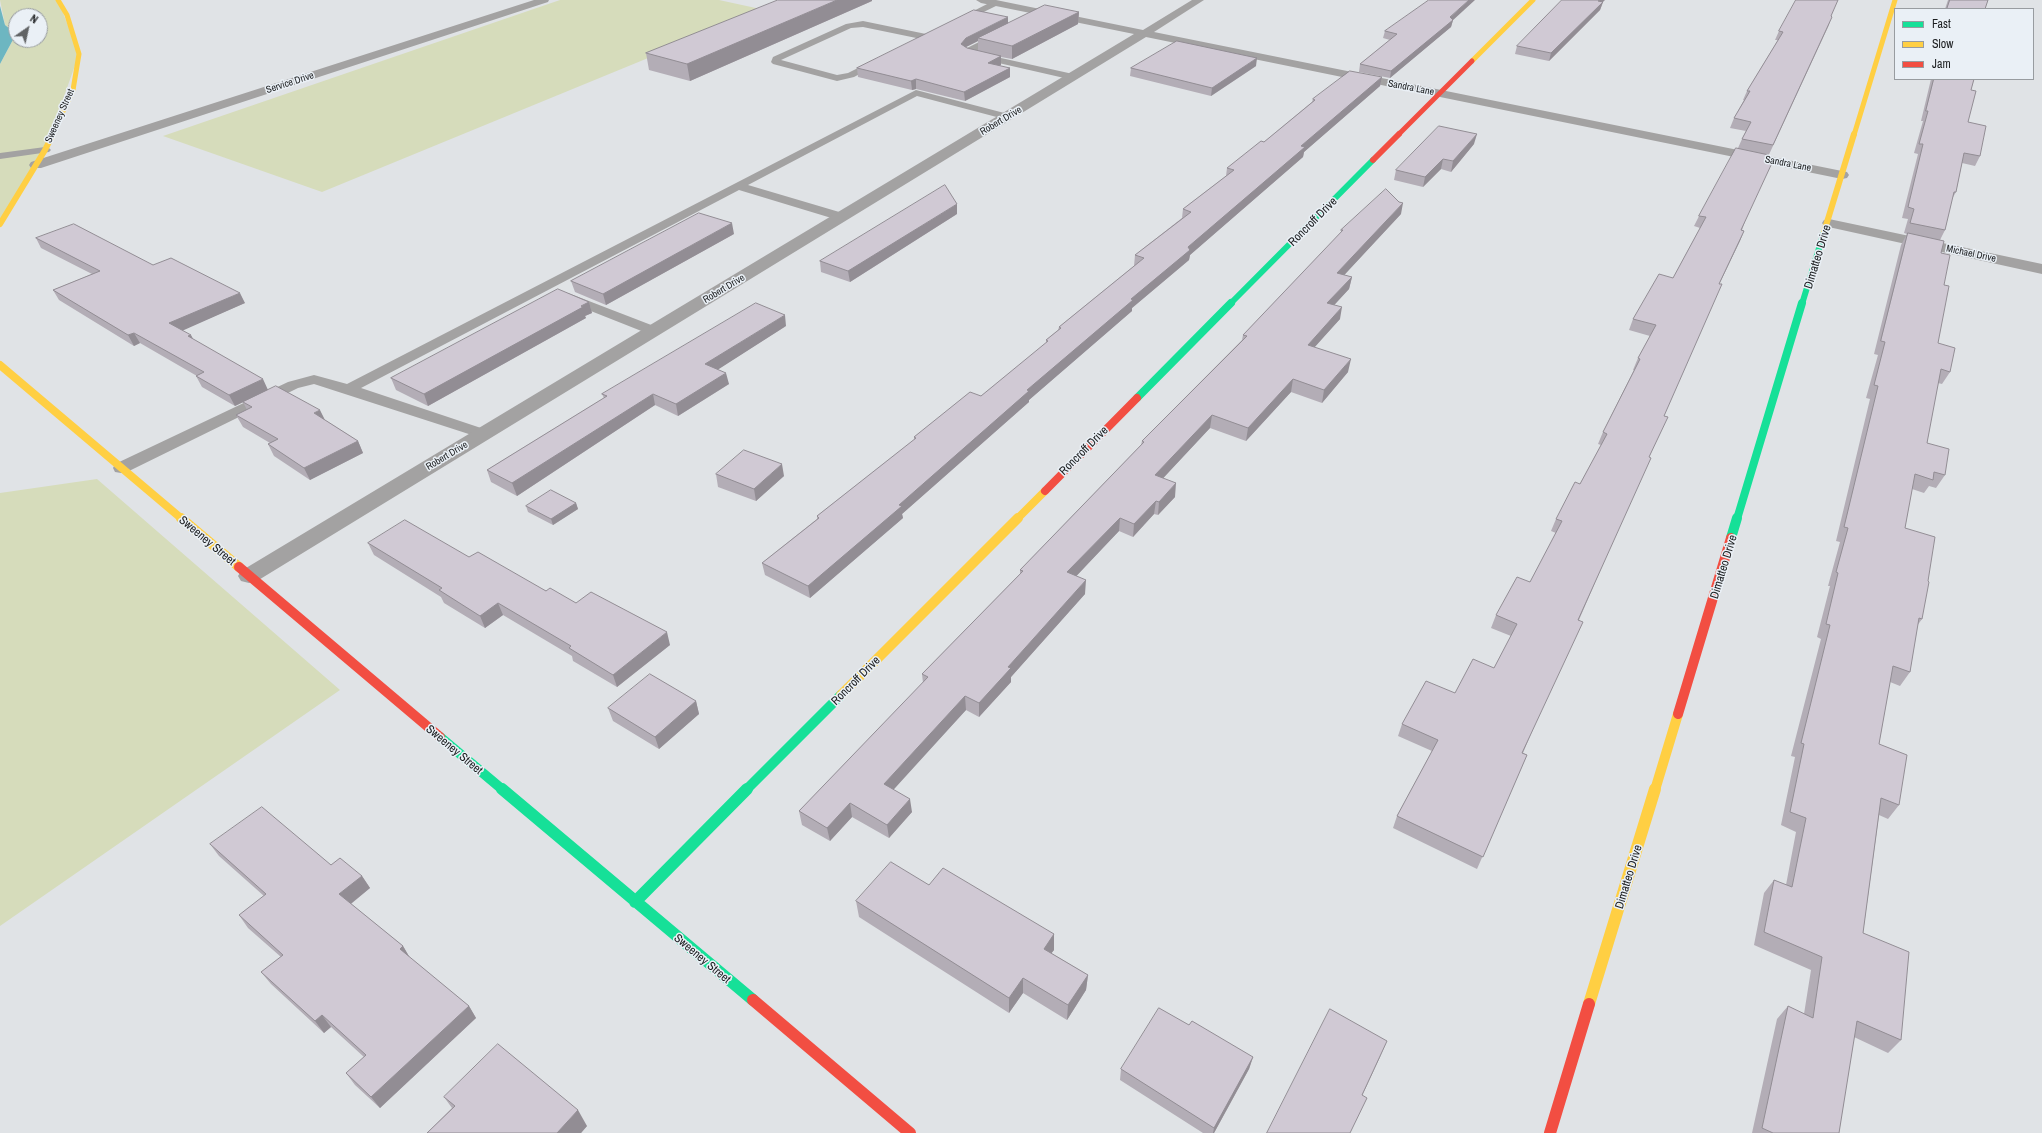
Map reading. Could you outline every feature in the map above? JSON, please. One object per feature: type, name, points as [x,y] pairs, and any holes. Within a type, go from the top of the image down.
[{"type":"street","name":"Sweeney Street","points":[[0,224],[45,150],[73,90],[79,54],[67,16],[58,0]]},
{"type":"street","name":"Service Drive","points":[[36,165],[544,0]]},
{"type":"street","name":"Sandra Lane","points":[[981,0],[1842,175]]},
{"type":"street","name":"Robert Drive","points":[[249,576],[1199,0]]},
{"type":"street","name":"Roncroff Drive","points":[[635,902],[1533,0]]},
{"type":"street","name":"Dimatteo Drive","points":[[1550,1133],[1829,223],[1895,0]]},
{"type":"street","name":"Michael Drive","points":[[1829,223],[2042,269]]},
{"type":"street","name":"Sweeney Street","points":[[0,365],[910,1133]]},
{"type":"lane","points":[[947,27],[995,3]]},
{"type":"lane","points":[[1030,20],[1043,13]]},
{"type":"lane","points":[[885,58],[851,75],[837,78],[776,62],[776,59],[849,26],[863,24],[930,35],[913,44]]},
{"type":"lane","points":[[1010,30],[970,50],[968,53],[1073,77]]},
{"type":"lane","points":[[348,389],[916,93],[1008,117]]},
{"type":"lane","points":[[0,156],[45,150]]},
{"type":"lane","points":[[738,186],[842,217]]},
{"type":"lane","points":[[544,287],[654,331]]},
{"type":"lane","points":[[121,468],[293,384],[314,379],[484,434]]},
{"type":"green space","points":[[0,0],[58,0],[79,54],[45,150],[0,224],[0,64],[9,48],[48,48],[48,8],[8,8],[8,27],[5,25]]},
{"type":"green space","points":[[560,0],[719,0],[765,10],[322,192],[163,136]]},
{"type":"green space","points":[[97,479],[340,690],[0,926],[0,493]]},
{"type":"water","points":[[0,6],[5,25],[8,27],[9,48],[0,64]]},
{"type":"building","points":[[778,0],[837,0],[687,64],[646,53]]},
{"type":"building","points":[[1429,0],[1469,0],[1450,17],[1453,20],[1391,71],[1360,64],[1397,34],[1385,31]]},
{"type":"building","points":[[1562,0],[1600,0],[1598,1],[1603,2],[1551,53],[1517,46]]},
{"type":"building","points":[[1796,0],[1838,0],[1831,16],[1832,17],[1773,145],[1742,139],[1751,122],[1734,118],[1750,91],[1747,91],[1783,32],[1779,31]]},
{"type":"building","points":[[1950,0],[1988,0],[1985,8],[1947,8]]},
{"type":"building","points":[[1045,5],[1079,12],[1012,46],[978,38]]},
{"type":"building","points":[[974,10],[1008,17],[966,38],[961,44],[967,48],[1001,56],[988,63],[1010,68],[964,92],[916,79],[911,81],[857,68]]},
{"type":"building","points":[[1177,41],[1257,58],[1212,88],[1131,68]]},
{"type":"building","points":[[1350,71],[1382,77],[1301,146],[1305,147],[1188,247],[1190,250],[1131,299],[1133,300],[1027,390],[1029,391],[899,505],[902,506],[808,586],[762,563],[819,518],[817,516],[916,438],[914,437],[970,392],[981,396],[1048,341],[1046,340],[1061,328],[1059,327],[1144,258],[1135,255],[1191,212],[1183,209],[1234,170],[1227,168],[1261,141],[1264,142],[1315,100],[1313,99]]},
{"type":"building","points":[[1934,80],[1974,80],[1971,90],[1976,91],[1968,122],[1986,126],[1980,156],[1964,153],[1956,192],[1954,192],[1945,230],[1910,223],[1914,209],[1908,207],[1923,144],[1919,144],[1928,111],[1926,111]]},
{"type":"building","points":[[1439,126],[1477,134],[1453,161],[1443,159],[1425,177],[1396,170]]},
{"type":"building","points":[[1736,148],[1769,155],[1766,161],[1772,163],[1741,230],[1744,231],[1719,284],[1722,284],[1664,416],[1668,417],[1649,457],[1651,458],[1578,620],[1583,622],[1522,753],[1527,755],[1483,857],[1397,816],[1438,740],[1402,724],[1426,681],[1455,693],[1473,659],[1494,668],[1517,624],[1496,615],[1517,577],[1530,582],[1562,521],[1556,519],[1575,482],[1580,484],[1607,434],[1603,432],[1640,359],[1638,358],[1656,325],[1633,319],[1659,274],[1673,278],[1706,217],[1699,216]]},
{"type":"building","points":[[945,185],[957,204],[848,271],[820,261]]},
{"type":"building","points":[[1386,189],[1399,202],[1403,203],[1337,273],[1352,277],[1327,303],[1342,307],[1308,345],[1351,359],[1324,390],[1293,379],[1248,428],[1212,415],[1155,475],[1176,483],[1159,502],[1156,501],[1134,524],[1120,518],[1067,572],[1086,580],[1008,667],[1011,668],[979,703],[965,696],[884,784],[910,799],[887,825],[850,803],[827,828],[799,811],[928,677],[922,674],[1023,571],[1020,570],[1144,442],[1142,441],[1247,336],[1243,335],[1343,230],[1341,230]]},
{"type":"building","points":[[699,213],[732,223],[603,294],[571,281]]},
{"type":"building","points":[[74,224],[153,265],[171,258],[240,293],[169,323],[191,335],[188,336],[263,379],[229,395],[196,376],[204,372],[134,333],[128,335],[53,290],[100,271],[36,238]]},
{"type":"building","points":[[1908,233],[1944,241],[1941,253],[1950,255],[1944,285],[1949,286],[1938,343],[1955,348],[1950,372],[1941,369],[1927,443],[1949,449],[1945,475],[1934,472],[1933,480],[1915,474],[1905,528],[1935,537],[1929,582],[1922,619],[1919,618],[1910,672],[1893,666],[1879,744],[1907,755],[1899,805],[1881,798],[1863,933],[1909,952],[1901,1040],[1857,1021],[1839,1133],[1773,1133],[1762,1128],[1788,1006],[1813,1018],[1822,957],[1764,932],[1774,880],[1792,887],[1806,818],[1790,812],[1804,744],[1801,743],[1830,625],[1826,624],[1838,573],[1836,572],[1848,528],[1844,527],[1878,386],[1874,385],[1885,342],[1881,341]]},
{"type":"building","points":[[558,289],[589,302],[581,306],[583,307],[424,394],[391,378]]},
{"type":"building","points":[[756,303],[785,315],[705,364],[726,373],[676,404],[653,394],[512,483],[487,470],[607,396],[602,394]]},
{"type":"building","points":[[276,386],[320,410],[314,413],[358,441],[304,468],[268,444],[278,439],[236,415],[252,407],[243,402]]},
{"type":"building","points":[[744,450],[782,464],[754,489],[716,474]]},
{"type":"building","points":[[551,490],[576,503],[551,519],[526,506]]},
{"type":"building","points":[[405,520],[469,557],[478,552],[546,591],[550,588],[576,603],[591,592],[667,632],[613,675],[569,648],[571,646],[498,603],[480,616],[439,590],[442,588],[368,543]]},
{"type":"building","points":[[650,674],[696,701],[655,737],[608,708]]},
{"type":"building","points":[[262,807],[331,865],[340,858],[362,876],[339,894],[403,946],[400,949],[469,1006],[371,1097],[346,1073],[366,1055],[322,1015],[315,1021],[261,972],[283,955],[239,915],[266,894],[210,844]]},
{"type":"building","points":[[891,862],[929,885],[943,868],[1054,934],[1044,949],[1088,975],[1068,1005],[1023,978],[1009,998],[856,901]]},
{"type":"building","points":[[1159,1008],[1189,1025],[1192,1021],[1253,1057],[1214,1128],[1121,1069]]},
{"type":"building","points":[[1330,1009],[1387,1041],[1362,1095],[1367,1098],[1350,1133],[1267,1133]]},
{"type":"building","points":[[498,1044],[578,1110],[557,1133],[427,1133],[455,1106],[444,1097]]},
{"type":"traffic: fast","points":[[1137,398],[1373,160]]},
{"type":"traffic: fast","points":[[1731,538],[1824,232]]},
{"type":"traffic: fast","points":[[635,902],[841,695]]},
{"type":"traffic: fast","points":[[440,737],[753,1000]]},
{"type":"traffic: slow","points":[[0,224],[45,150],[73,90],[79,54],[67,15],[58,0]]},
{"type":"traffic: slow","points":[[1472,61],[1533,0]]},
{"type":"traffic: slow","points":[[1824,232],[1895,0]]},
{"type":"traffic: slow","points":[[0,365],[239,567]]},
{"type":"traffic: slow","points":[[841,695],[1045,491]]},
{"type":"traffic: slow","points":[[1589,1004],[1678,714]]},
{"type":"traffic: jam","points":[[1373,160],[1472,61]]},
{"type":"traffic: jam","points":[[1045,491],[1137,398]]},
{"type":"traffic: jam","points":[[1678,714],[1731,538]]},
{"type":"traffic: jam","points":[[239,567],[440,737]]},
{"type":"traffic: jam","points":[[753,1000],[910,1133]]},
{"type":"traffic: jam","points":[[1550,1133],[1589,1004]]}]
